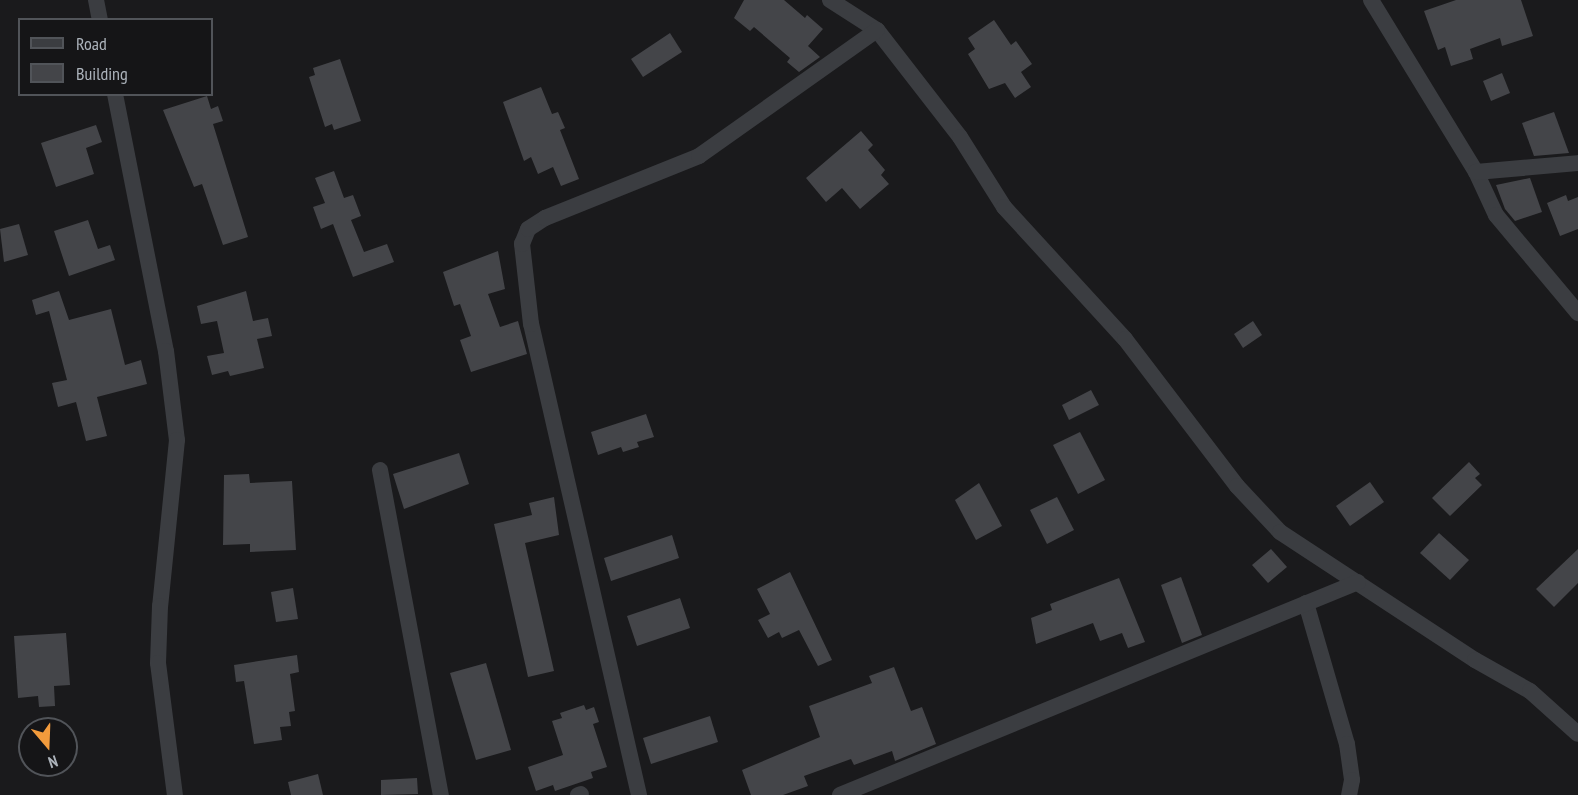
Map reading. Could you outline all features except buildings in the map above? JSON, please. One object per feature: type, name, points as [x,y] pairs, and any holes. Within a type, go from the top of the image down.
[{"type":"street","points":[[96,0],[100,18]]},
{"type":"street","points":[[830,0],[877,30],[960,137],[1004,207],[1125,339],[1237,486],[1280,532],[1322,562],[1358,582],[1475,660],[1530,692],[1578,734]]},
{"type":"street","points":[[1371,0],[1476,172],[1496,215],[1578,313]]},
{"type":"street","points":[[639,795],[531,324],[522,244],[528,229],[545,218],[699,156],[877,30]]},
{"type":"street","points":[[115,96],[166,351],[177,440],[158,663],[175,795]]},
{"type":"street","points":[[1476,172],[1578,163]]},
{"type":"street","points":[[380,470],[441,795]]},
{"type":"street","points":[[840,795],[1358,582]]},
{"type":"street","points":[[1306,603],[1347,744],[1352,780],[1349,795]]}]
